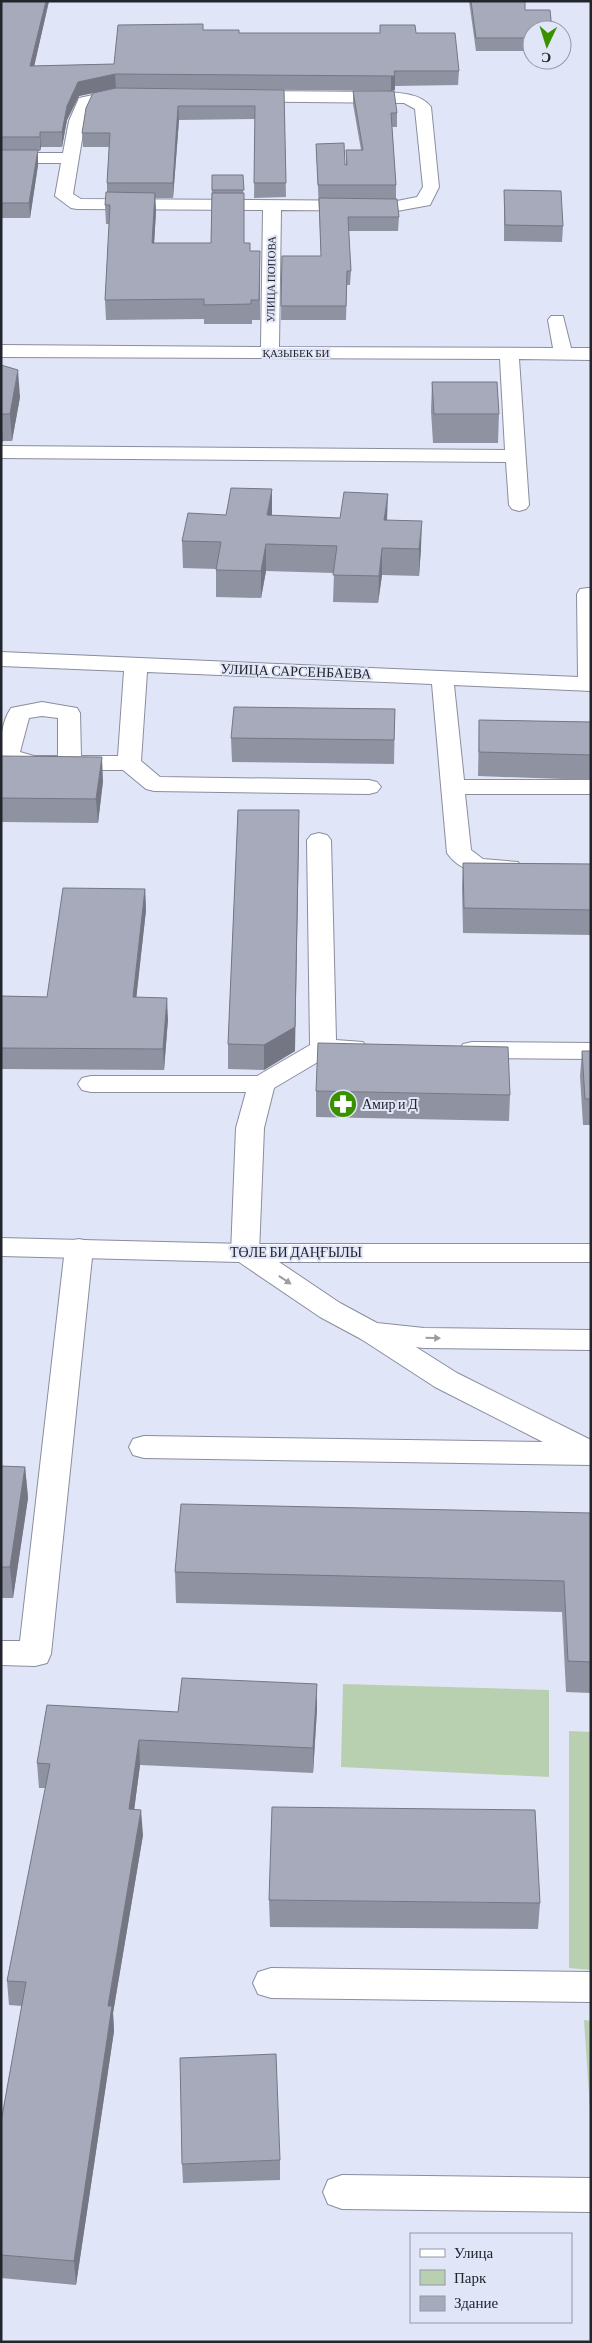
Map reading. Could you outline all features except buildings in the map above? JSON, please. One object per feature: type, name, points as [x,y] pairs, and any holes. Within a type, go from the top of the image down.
[{"type":"street","points":[[116,95],[384,97],[408,99],[423,107],[431,187],[424,201],[397,206],[77,204],[64,196],[72,158],[77,121],[85,101],[116,95]]},
{"type":"street","points":[[1,158],[72,158]]},
{"type":"street","name":"УЛИЦА ПОПОВА","points":[[270,353],[272,205]]},
{"type":"street","points":[[558,320],[563,354]]},
{"type":"street","name":"ҚАЗЫБЕК БИ","points":[[1,351],[591,354]]},
{"type":"street","points":[[510,354],[519,505]]},
{"type":"street","points":[[1,452],[516,456]]},
{"type":"street","points":[[588,594],[590,683]]},
{"type":"street","name":"УЛИЦА САРСЕНБАЕВА","points":[[1,659],[590,683]]},
{"type":"street","points":[[129,763],[136,664]]},
{"type":"street","points":[[442,677],[459,853],[478,866],[533,868]]},
{"type":"street","points":[[70,763],[129,763],[154,784],[369,787]]},
{"type":"street","points":[[452,787],[591,788]]},
{"type":"street","points":[[318,840],[322,1048]]},
{"type":"street","points":[[91,1084],[262,1084],[322,1048],[382,1048]]},
{"type":"street","points":[[452,1050],[591,1052]]},
{"type":"street","points":[[262,1084],[250,1128],[245,1253],[330,1310],[371,1332],[446,1380],[591,1453]]},
{"type":"street","name":"ТӨЛЕ БИ ДАҢҒЫЛЫ","points":[[1,1247],[245,1253],[591,1253]]},
{"type":"street","points":[[1,1653],[35,1654],[78,1248]]},
{"type":"street","points":[[371,1332],[424,1338],[591,1340]]},
{"type":"street","points":[[144,1448],[591,1453]]},
{"type":"street","points":[[271,1982],[591,1987]]},
{"type":"street","points":[[342,2192],[591,2195]]},
{"type":"green space","points":[[343,1684],[549,1690],[549,1777],[341,1767]]},
{"type":"green space","points":[[569,1731],[591,1732],[591,1970],[569,1968]]},
{"type":"green space","points":[[584,2020],[591,2021],[591,2124]]},
{"type":"place","name":"Амир и Д","points":[[343,1104]]}]
